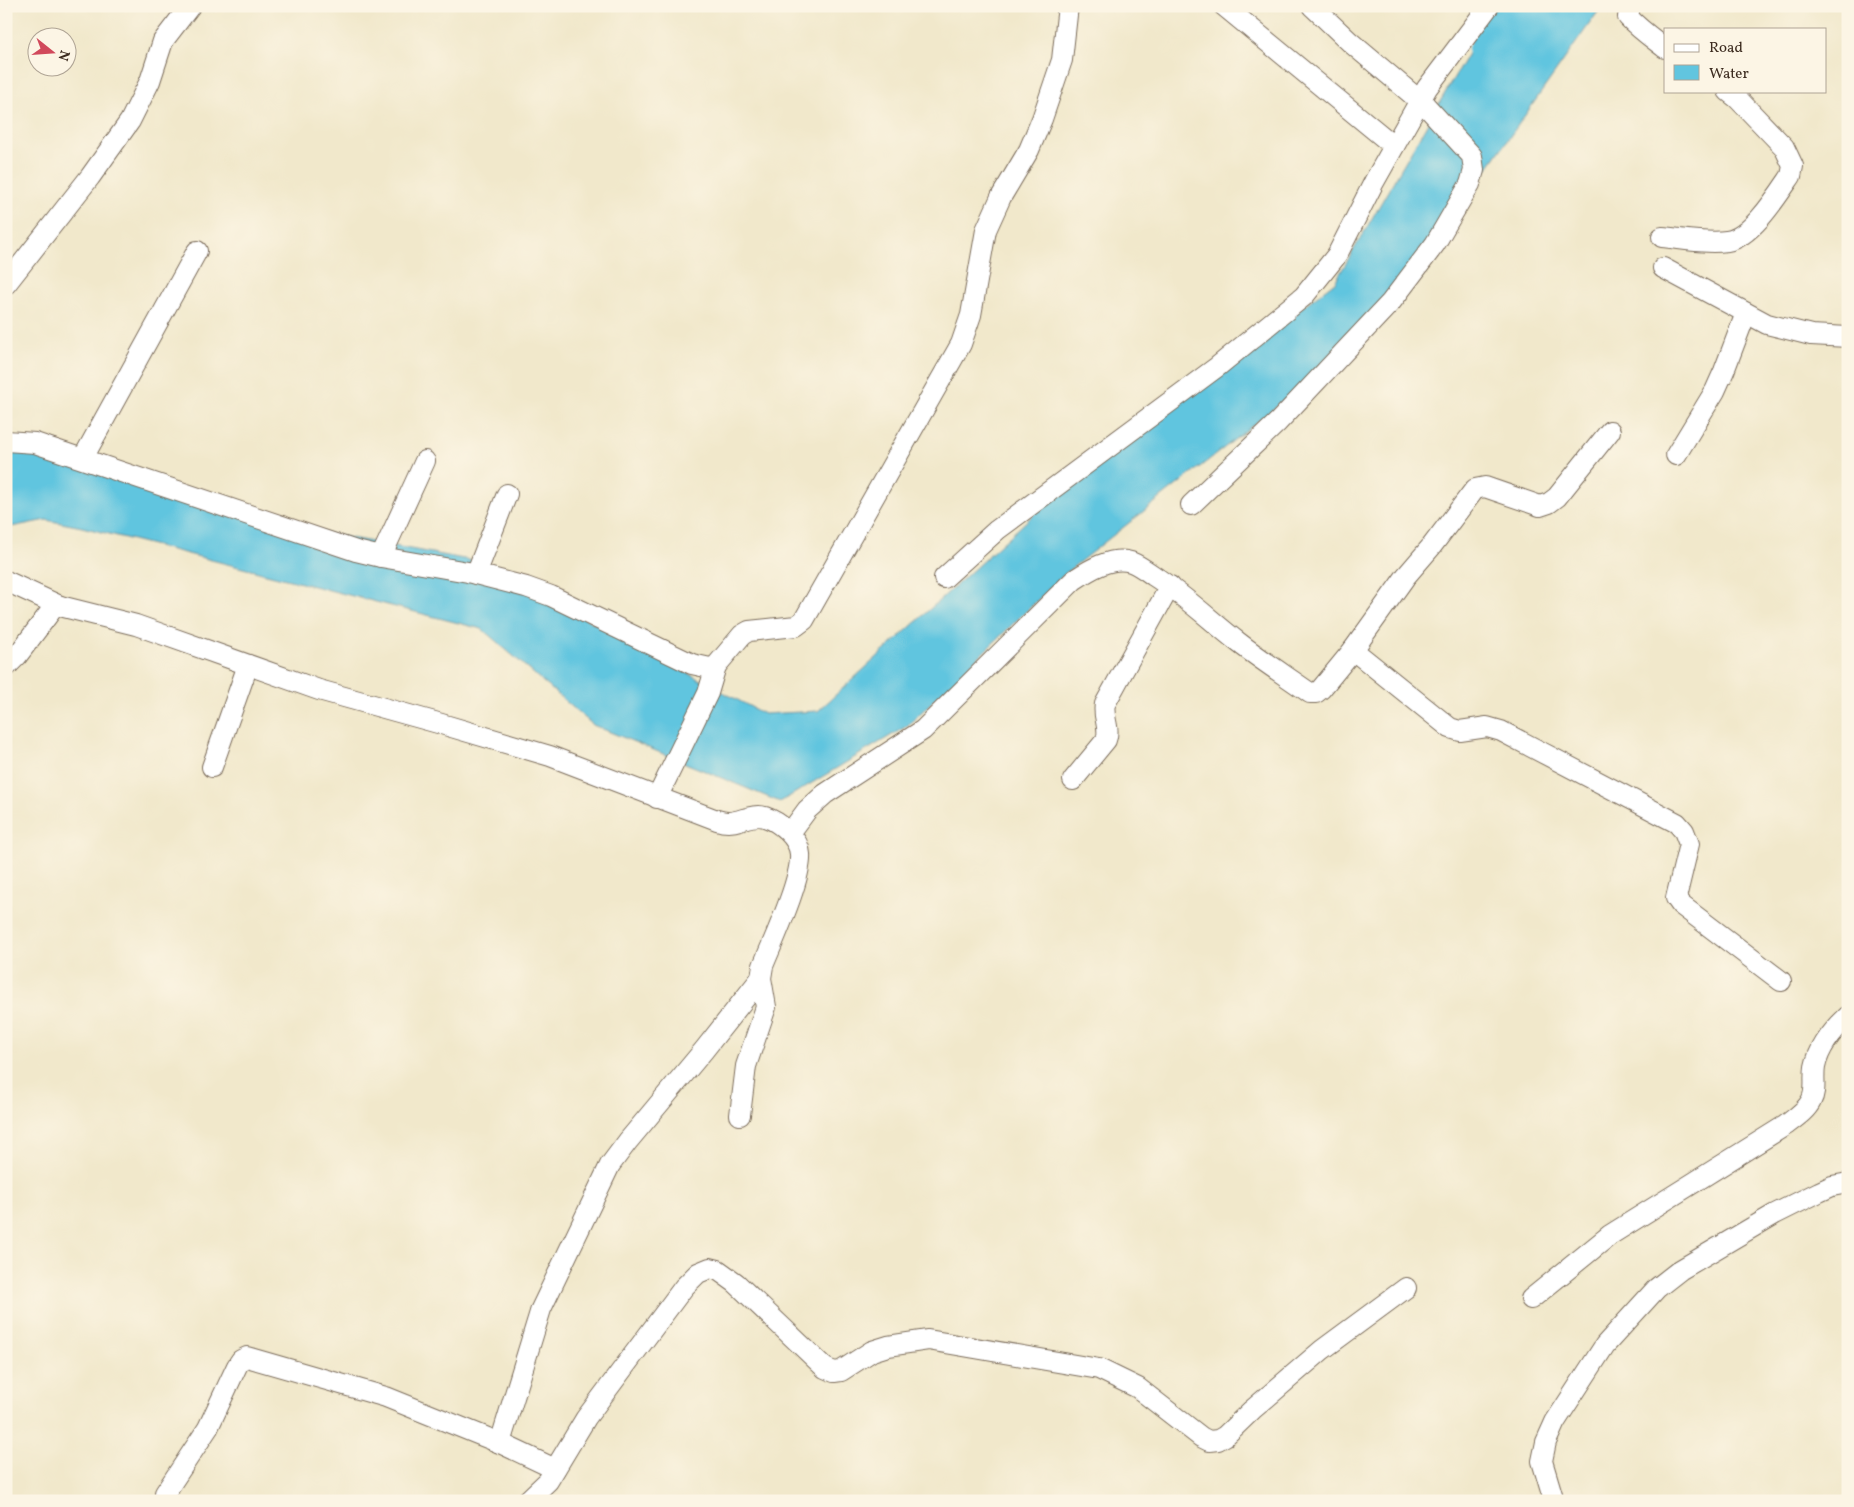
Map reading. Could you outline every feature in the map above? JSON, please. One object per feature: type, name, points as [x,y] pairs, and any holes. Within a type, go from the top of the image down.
[{"type":"street","points":[[6,284],[90,177],[130,121],[150,81],[162,41],[190,6]]},
{"type":"street","points":[[657,798],[708,693],[716,666],[742,635],[749,632],[796,626],[804,620],[961,344],[971,315],[986,230],[1002,197],[1030,150],[1062,60],[1068,6]]},
{"type":"street","points":[[1224,6],[1394,146]]},
{"type":"street","points":[[1191,504],[1278,422],[1391,302],[1435,244],[1470,184],[1474,170],[1472,156],[1423,103],[1350,42],[1312,6]]},
{"type":"street","points":[[944,578],[997,530],[1217,367],[1304,296],[1337,255],[1394,146],[1423,103],[1427,88],[1489,6]]},
{"type":"street","points":[[1630,6],[1628,17],[1644,33],[1664,47]]},
{"type":"street","points":[[1662,236],[1710,242],[1729,241],[1742,235],[1753,226],[1791,176],[1793,166],[1784,147],[1729,92]]},
{"type":"street","points":[[83,458],[197,251]]},
{"type":"street","points":[[1663,268],[1767,324],[1811,334],[1848,337]]},
{"type":"street","points":[[1676,455],[1715,391],[1746,313]]},
{"type":"street","points":[[790,833],[807,810],[825,794],[923,730],[1074,580],[1088,570],[1104,564],[1122,561],[1131,562],[1170,586],[1239,642],[1310,693],[1316,693],[1353,650],[1406,576],[1431,547],[1475,489],[1484,487],[1540,506],[1549,503],[1557,497],[1610,431]]},
{"type":"street","points":[[6,440],[35,443],[83,458],[356,551],[476,574],[526,587],[551,596],[692,664],[710,668],[716,666]]},
{"type":"street","points":[[381,557],[425,461]]},
{"type":"street","points":[[476,574],[507,494]]},
{"type":"street","points":[[6,581],[60,606],[136,625],[319,690],[438,722],[550,756],[717,820],[728,822],[755,815],[767,818],[790,833],[798,844],[800,855],[798,871],[763,966],[761,978],[766,1007],[746,1066],[740,1115]]},
{"type":"street","points":[[1074,780],[1106,740],[1108,733],[1104,711],[1105,704],[1170,586]]},
{"type":"street","points":[[6,667],[17,656],[54,607],[60,606]]},
{"type":"street","points":[[1353,650],[1450,728],[1460,731],[1487,727],[1501,731],[1677,823],[1684,831],[1689,844],[1676,898],[1681,905],[1780,981]]},
{"type":"street","points":[[212,768],[248,665]]},
{"type":"street","points":[[500,1442],[540,1309],[610,1165],[633,1134],[704,1050],[761,978]]},
{"type":"street","points":[[1531,1299],[1610,1236],[1786,1125],[1807,1108],[1815,1092],[1815,1068],[1825,1042],[1837,1026],[1848,1016]]},
{"type":"street","points":[[1554,1501],[1542,1461],[1546,1442],[1555,1422],[1605,1345],[1658,1288],[1680,1270],[1775,1214],[1832,1186],[1848,1183]]},
{"type":"street","points":[[527,1501],[543,1487],[556,1469],[586,1418],[684,1287],[698,1273],[710,1268],[718,1270],[736,1283],[825,1368],[834,1372],[841,1371],[872,1351],[888,1346],[928,1340],[1099,1369],[1138,1388],[1201,1437],[1209,1440],[1218,1440],[1225,1436],[1252,1410],[1322,1350],[1406,1288]]},
{"type":"street","points":[[165,1493],[208,1428],[237,1366],[241,1360],[247,1357],[386,1397],[500,1442],[556,1469]]},
{"type":"water","points":[[1504,6],[1602,6],[1384,315],[1357,343],[1068,571],[907,726],[780,802],[593,725],[482,629],[82,527],[46,520],[6,528],[6,437],[330,534],[480,562],[764,714],[818,711],[1053,497],[1335,282],[1473,45]]},
{"type":"waterway","points":[[1482,51],[1501,6]]}]
